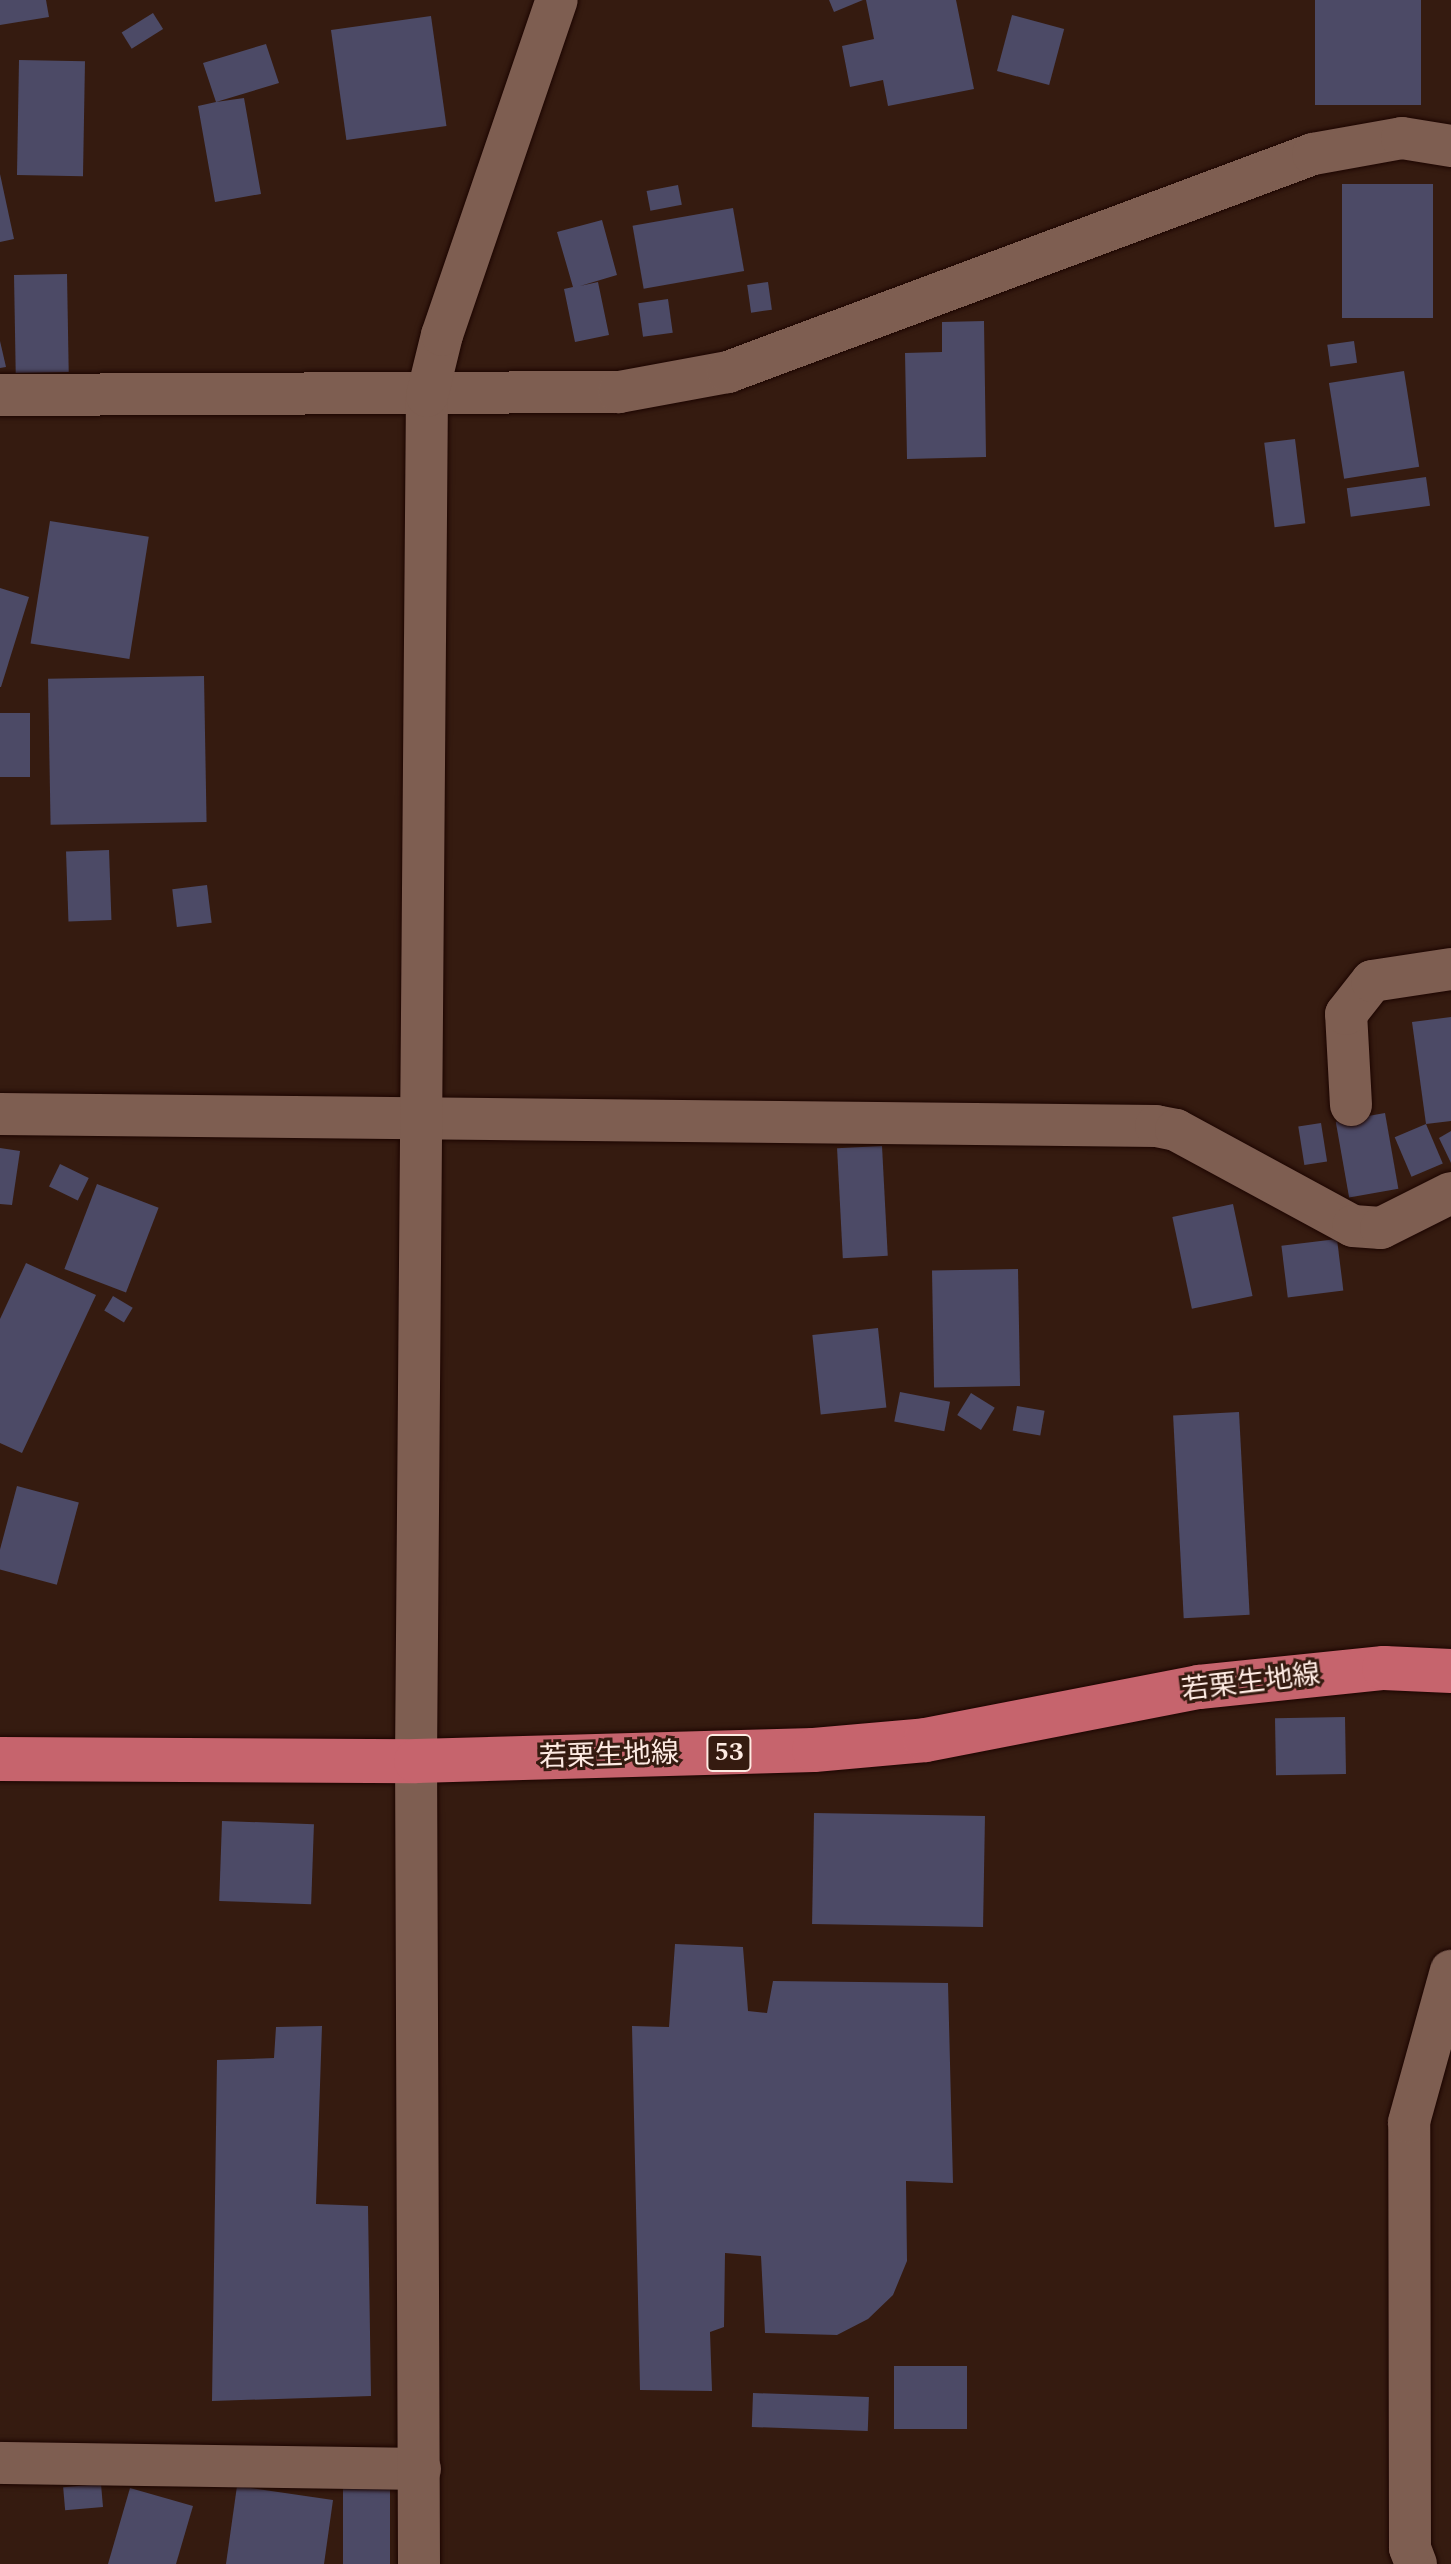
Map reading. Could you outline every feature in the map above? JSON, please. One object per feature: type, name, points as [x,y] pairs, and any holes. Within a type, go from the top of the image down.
[{"type":"main road","name":"若栗生地線","points":[[0,1759],[416,1761],[828,1749],[926,1740],[1199,1687],[1384,1668],[1451,1671]]},
{"type":"street","points":[[419,2564],[416,1761],[427,396],[442,335],[557,0]]},
{"type":"street","points":[[0,395],[427,396],[619,392],[728,372],[1313,154],[1402,138],[1451,146]]},
{"type":"street","points":[[1351,1105],[1346,1014],[1372,981],[1451,969]]},
{"type":"street","points":[[0,1114],[1156,1126],[1176,1130],[1353,1226],[1381,1228],[1451,1193]]},
{"type":"street","points":[[1403,2559],[1409,2122],[1451,1971]]},
{"type":"street","points":[[0,2463],[420,2469]]},
{"type":"building","points":[[0,0],[46,0],[49,17],[0,25]]},
{"type":"building","points":[[829,0],[863,0],[834,12]]},
{"type":"building","points":[[866,0],[956,0],[974,89],[888,106],[883,80],[850,87],[842,46],[874,39]]},
{"type":"building","points":[[1315,0],[1421,0],[1421,105],[1315,105]]},
{"type":"building","points":[[153,13],[163,29],[132,49],[122,33]]},
{"type":"building","points":[[1012,15],[1064,29],[1049,85],[997,71]]},
{"type":"building","points":[[431,16],[446,126],[346,140],[331,30]]},
{"type":"building","points":[[266,44],[279,83],[216,102],[203,63]]},
{"type":"building","points":[[19,60],[85,61],[83,176],[17,175]]},
{"type":"building","points":[[244,98],[261,194],[215,202],[198,106]]},
{"type":"building","points":[[0,174],[14,239],[0,242]]},
{"type":"building","points":[[1342,184],[1433,184],[1433,318],[1342,318]]},
{"type":"building","points":[[678,185],[682,205],[650,211],[647,191]]},
{"type":"building","points":[[733,208],[744,271],[644,289],[633,226]]},
{"type":"building","points":[[602,220],[617,275],[580,286],[598,282],[609,335],[575,342],[564,289],[573,287],[557,232]]},
{"type":"building","points":[[67,274],[69,372],[16,373],[14,275]]},
{"type":"building","points":[[768,282],[772,310],[751,313],[747,285]]},
{"type":"building","points":[[668,299],[673,333],[643,337],[638,303]]},
{"type":"building","points":[[984,321],[986,457],[907,459],[905,353],[942,352],[942,322]]},
{"type":"building","points":[[0,341],[6,367],[0,368]]},
{"type":"building","points":[[1354,341],[1357,363],[1330,367],[1327,345]]},
{"type":"building","points":[[1404,371],[1419,467],[1344,479],[1329,383]]},
{"type":"building","points":[[1295,439],[1305,523],[1275,527],[1264,443]]},
{"type":"building","points":[[1426,477],[1430,506],[1351,517],[1347,488]]},
{"type":"building","points":[[50,521],[149,537],[129,659],[31,643]]},
{"type":"building","points":[[0,588],[29,597],[1,687],[0,687]]},
{"type":"building","points":[[204,676],[207,822],[51,825],[48,679]]},
{"type":"building","points":[[0,713],[30,713],[30,777],[0,777]]},
{"type":"building","points":[[109,850],[111,920],[68,921],[66,852]]},
{"type":"building","points":[[207,885],[212,923],[177,927],[172,889]]},
{"type":"building","points":[[1451,1017],[1451,1121],[1426,1124],[1412,1022]]},
{"type":"building","points":[[1385,1113],[1398,1189],[1349,1198],[1336,1122]]},
{"type":"building","points":[[1321,1123],[1327,1162],[1304,1165],[1298,1127]]},
{"type":"building","points":[[1426,1124],[1443,1164],[1412,1177],[1395,1137]]},
{"type":"building","points":[[1451,1131],[1451,1163],[1439,1138]]},
{"type":"building","points":[[882,1146],[888,1256],[843,1258],[837,1148]]},
{"type":"building","points":[[0,1148],[20,1151],[12,1205],[0,1204]]},
{"type":"building","points":[[60,1164],[89,1178],[78,1200],[49,1186]]},
{"type":"building","points":[[97,1184],[159,1208],[126,1293],[64,1269]]},
{"type":"building","points":[[1233,1204],[1253,1296],[1192,1309],[1172,1217]]},
{"type":"building","points":[[1337,1239],[1343,1291],[1288,1297],[1281,1246]]},
{"type":"building","points":[[26,1263],[96,1295],[22,1453],[0,1443],[0,1319]]},
{"type":"building","points":[[1018,1269],[1020,1386],[934,1387],[932,1271]]},
{"type":"building","points":[[113,1296],[133,1308],[124,1322],[104,1311]]},
{"type":"building","points":[[878,1328],[886,1408],[821,1414],[812,1335]]},
{"type":"building","points":[[900,1392],[950,1402],[944,1431],[894,1421]]},
{"type":"building","points":[[971,1393],[995,1408],[981,1430],[957,1415]]},
{"type":"building","points":[[1017,1406],[1045,1411],[1040,1435],[1013,1431]]},
{"type":"building","points":[[1239,1412],[1250,1615],[1184,1618],[1173,1415]]},
{"type":"building","points":[[17,1486],[79,1503],[57,1585],[0,1569],[0,1549]]},
{"type":"building","points":[[1345,1717],[1346,1774],[1276,1775],[1275,1718]]},
{"type":"building","points":[[814,1813],[985,1816],[983,1927],[812,1924]]},
{"type":"building","points":[[222,1821],[314,1824],[311,1904],[219,1901]]},
{"type":"building","points":[[675,1944],[743,1947],[748,2011],[767,2013],[773,1981],[948,1983],[953,2183],[906,2181],[907,2261],[893,2295],[868,2319],[837,2335],[765,2333],[761,2256],[725,2253],[724,2327],[710,2332],[712,2391],[640,2390],[632,2026],[669,2027]]},
{"type":"building","points":[[322,2026],[316,2204],[368,2206],[371,2396],[212,2401],[217,2060],[274,2058],[276,2027]]},
{"type":"building","points":[[894,2366],[967,2366],[967,2429],[894,2429]]},
{"type":"building","points":[[753,2393],[869,2397],[868,2431],[752,2427]]},
{"type":"building","points":[[343,2483],[390,2483],[390,2564],[343,2564]]},
{"type":"building","points":[[101,2484],[103,2507],[65,2510],[63,2487]]},
{"type":"building","points":[[237,2486],[333,2500],[324,2564],[226,2564]]},
{"type":"building","points":[[130,2488],[193,2506],[176,2564],[108,2564]]}]
